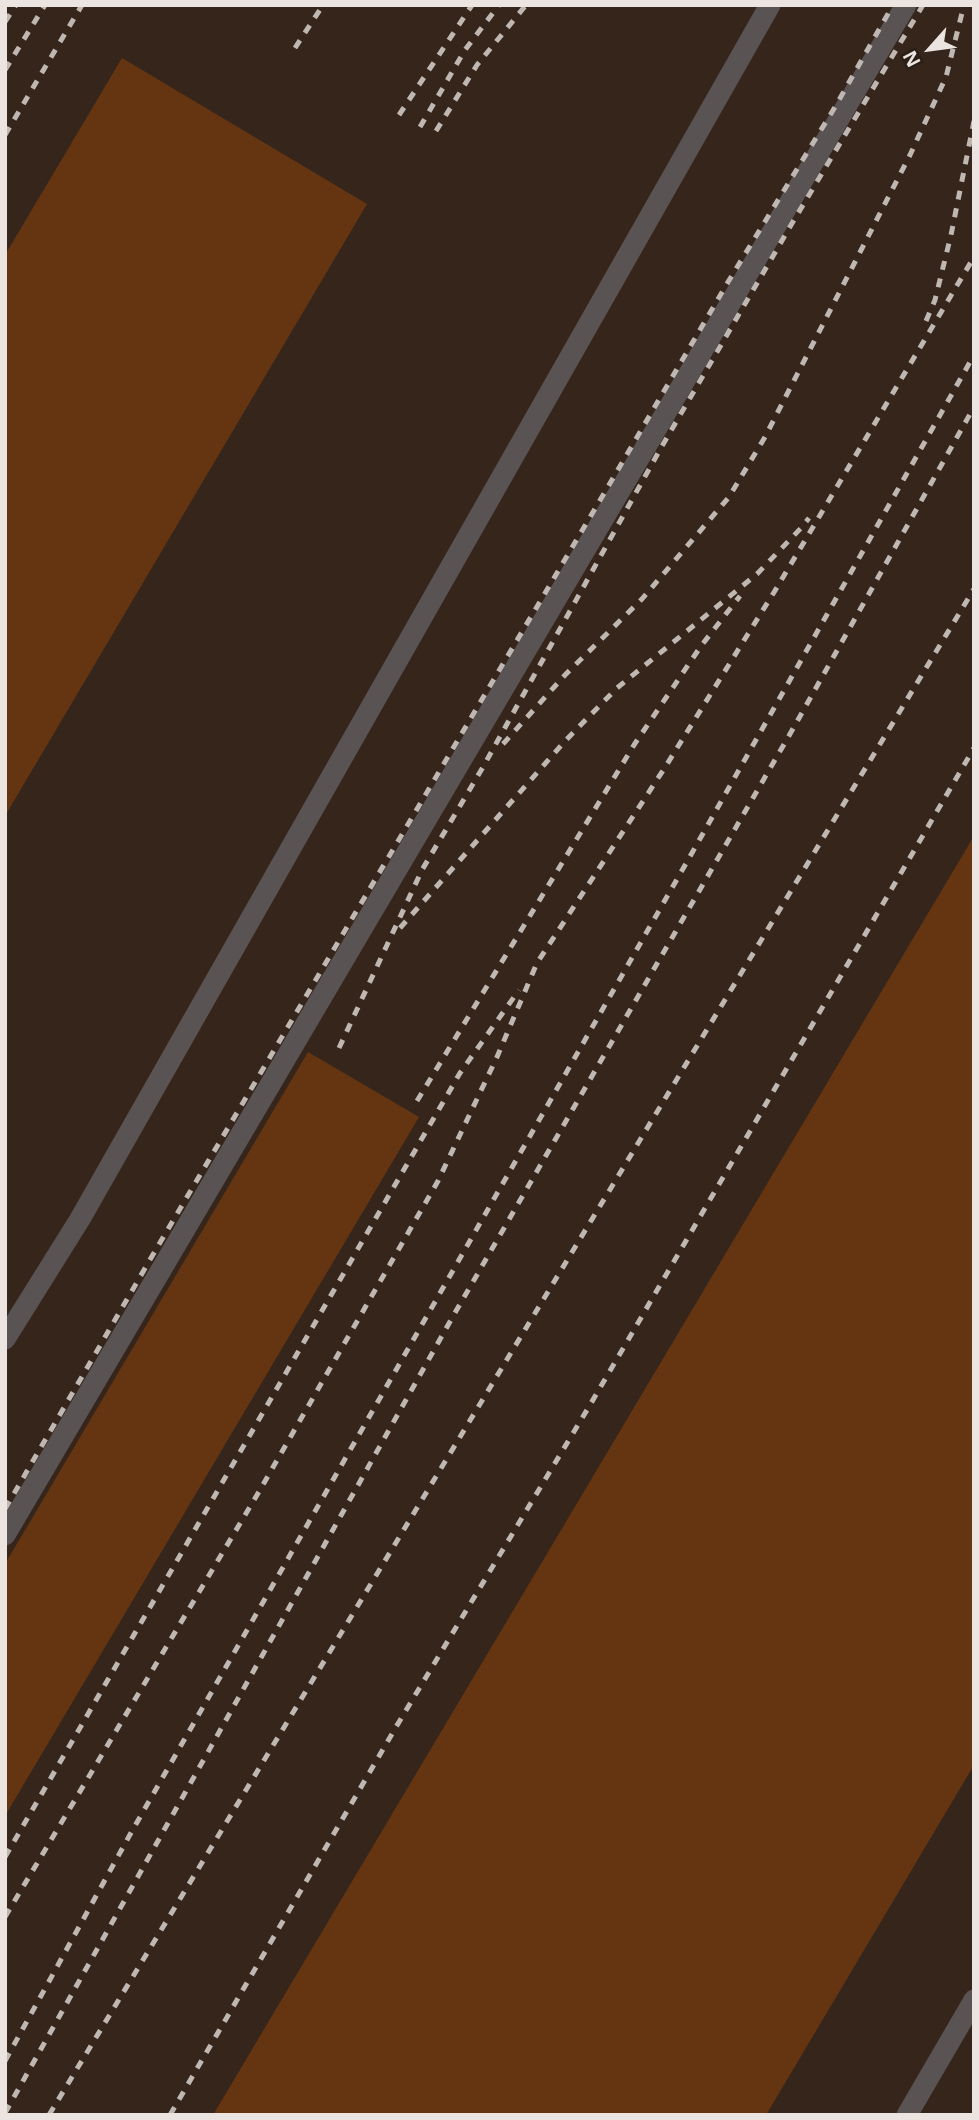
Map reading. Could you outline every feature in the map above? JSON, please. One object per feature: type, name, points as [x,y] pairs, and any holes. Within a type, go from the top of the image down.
[{"type":"lane","points":[[5,1339],[87,1207],[770,5]]},
{"type":"lane","points":[[5,1535],[906,5]]},
{"type":"lane","points":[[907,2115],[974,2000]]},
{"type":"shaded area","points":[[5,5],[974,5],[974,2115],[5,2115]]},
{"type":"building","points":[[122,58],[367,204],[5,816],[5,255]]},
{"type":"building","points":[[974,836],[974,1765],[766,2115],[213,2115]]},
{"type":"building","points":[[308,1052],[419,1117],[5,1816],[5,1564]]},
{"type":"railway","points":[[5,22],[16,5]]},
{"type":"railway","points":[[5,70],[45,5]]},
{"type":"railway","points":[[5,135],[82,5]]},
{"type":"railway","points":[[295,48],[323,5]]},
{"type":"railway","points":[[399,115],[472,5]]},
{"type":"railway","points":[[420,127],[465,50],[499,5]]},
{"type":"railway","points":[[436,131],[477,65],[526,5]]},
{"type":"railway","points":[[5,1509],[893,5]]},
{"type":"railway","points":[[339,1048],[422,870],[483,767],[662,446],[923,5]]},
{"type":"railway","points":[[503,744],[565,675],[642,599],[729,497],[765,437],[910,155],[946,77],[964,5]]},
{"type":"railway","points":[[926,321],[935,300],[951,235],[974,121]]},
{"type":"railway","points":[[5,1917],[257,1495],[438,1181],[497,1057],[537,963],[664,769],[776,589],[974,257]]},
{"type":"railway","points":[[5,2061],[132,1831],[974,355]]},
{"type":"railway","points":[[5,2113],[452,1318],[794,727],[974,407]]},
{"type":"railway","points":[[400,928],[565,741],[617,688],[757,574],[809,518]]},
{"type":"railway","points":[[49,2115],[974,589]]},
{"type":"railway","points":[[417,1101],[634,745],[701,646],[740,596]]},
{"type":"railway","points":[[170,2115],[974,748]]},
{"type":"railway","points":[[5,1857],[460,1073],[519,990]]}]
